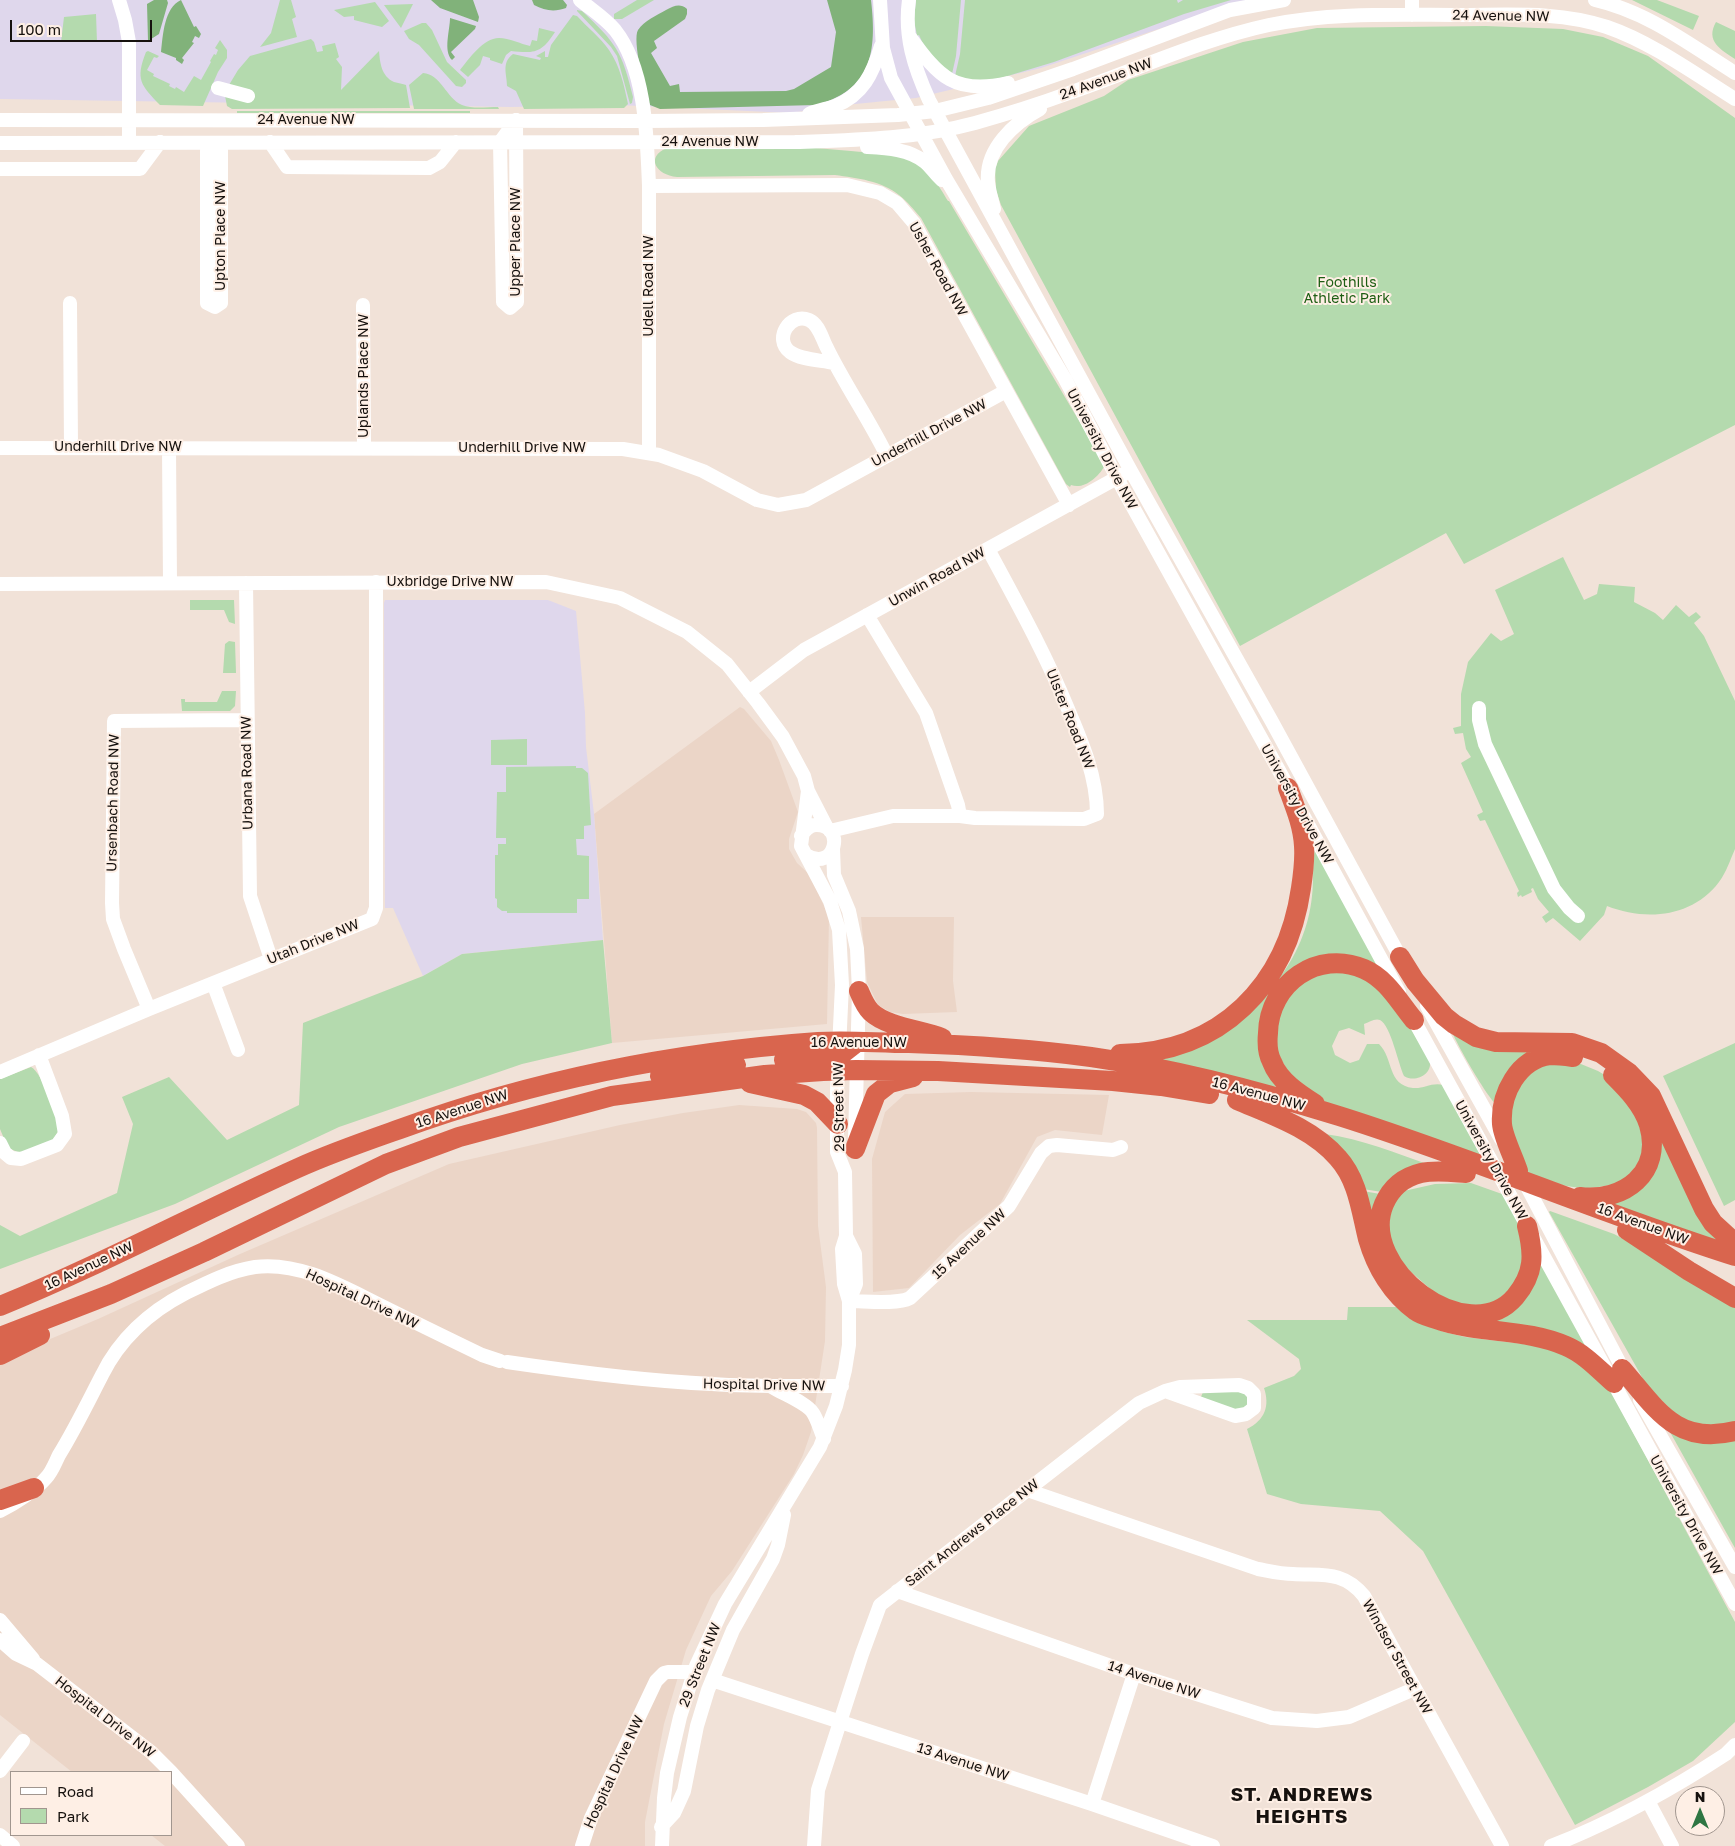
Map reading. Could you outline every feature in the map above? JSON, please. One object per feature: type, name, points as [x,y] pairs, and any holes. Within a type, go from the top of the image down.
[{"type":"highway","points":[[1090,1057],[1154,1052],[1194,1040],[1233,1016],[1247,1004],[1266,980],[1279,960],[1291,932],[1298,912],[1302,881],[1304,846],[1299,817],[1288,788]]},
{"type":"highway","points":[[1400,957],[1416,981],[1444,1016],[1476,1037],[1496,1042],[1572,1043],[1601,1053],[1628,1073],[1651,1096],[1704,1209],[1714,1223],[1735,1243]]},
{"type":"highway","points":[[1334,1115],[1297,1092],[1276,1070],[1272,1062],[1268,1049],[1268,1026],[1271,1010],[1276,998],[1285,987],[1295,977],[1324,964],[1352,965],[1380,979],[1414,1020]]},
{"type":"highway","points":[[859,991],[870,1011],[879,1018],[960,1044]]},
{"type":"highway","name":"16 Avenue NW","points":[[0,1306],[302,1166],[402,1128],[507,1094],[608,1070],[661,1060],[812,1043],[846,1056],[938,1071],[1113,1081],[1161,1086],[1237,1100],[1288,1111],[1462,1165]]},
{"type":"highway","name":"16 Avenue NW","points":[[0,1337],[111,1294],[204,1252],[386,1164],[458,1137],[612,1096],[765,1075],[846,1056],[960,1044],[1090,1057],[1210,1081],[1334,1115],[1566,1203],[1735,1256]]},
{"type":"highway","points":[[1518,1171],[1502,1126],[1502,1108],[1506,1094],[1516,1074],[1536,1060],[1549,1055],[1577,1057],[1612,1074],[1627,1089],[1644,1113],[1652,1135],[1647,1164],[1638,1180],[1630,1187],[1605,1197],[1566,1203]]},
{"type":"highway","points":[[386,1164],[413,1146],[463,1123],[581,1091],[699,1069],[846,1056]]},
{"type":"highway","points":[[855,1149],[871,1105],[881,1088],[890,1083],[938,1071]]},
{"type":"highway","points":[[713,1082],[747,1082],[804,1095],[817,1102],[838,1124]]},
{"type":"highway","points":[[1237,1100],[1304,1130],[1339,1159],[1356,1191],[1369,1241],[1384,1277],[1398,1295],[1416,1311],[1456,1326],[1536,1336],[1567,1346],[1618,1376],[1664,1417],[1681,1428],[1702,1435],[1735,1431]]},
{"type":"highway","points":[[1462,1165],[1407,1178],[1396,1186],[1387,1197],[1380,1217],[1381,1240],[1390,1261],[1408,1285],[1435,1303],[1451,1310],[1469,1314],[1487,1313],[1500,1308],[1512,1301],[1522,1289],[1532,1264],[1533,1250],[1527,1226]]},
{"type":"highway","name":"16 Avenue NW","points":[[1566,1203],[1627,1230],[1735,1269]]},
{"type":"highway","points":[[1627,1230],[1689,1271],[1735,1298]]},
{"type":"highway","points":[[0,1356],[30,1339],[94,1314],[162,1281],[204,1252]]},
{"type":"highway","points":[[0,1292],[61,1279]]},
{"type":"highway","points":[[0,1500],[34,1488]]},
{"type":"street","points":[[119,0],[129,42],[129,142]]},
{"type":"street","name":"Udell Road NW","points":[[580,0],[614,30],[626,47],[638,82],[644,120],[649,186],[649,452]]},
{"type":"street","name":"University Drive NW","points":[[880,0],[882,42],[891,78],[957,198],[1065,379],[1117,478],[1351,901],[1527,1226],[1735,1567]]},
{"type":"street","name":"University Drive NW","points":[[909,0],[908,34],[915,66],[935,111],[1518,1171],[1618,1376],[1735,1604]]},
{"type":"street","name":"24 Avenue NW","points":[[0,120],[644,120],[874,117],[911,114],[935,111],[988,98],[1073,69],[1230,10],[1284,0]]},
{"type":"street","points":[[1412,0],[1412,15]]},
{"type":"street","points":[[1595,0],[1632,12],[1654,22],[1735,73]]},
{"type":"street","name":"24 Avenue NW","points":[[0,143],[160,142],[214,144],[270,142],[795,142],[874,140],[946,130],[975,123],[1068,94],[1202,44],[1270,25],[1324,17],[1530,15],[1592,22],[1616,30],[1645,44],[1735,99]]},
{"type":"street","points":[[908,34],[934,69],[952,81],[969,86],[992,86],[1073,69]]},
{"type":"street","points":[[796,118],[835,106],[850,98],[865,83],[874,70],[882,42]]},
{"type":"street","points":[[218,88],[248,96]]},
{"type":"street","points":[[997,225],[988,183],[988,170],[1002,138],[1015,124],[1068,94]]},
{"type":"street","points":[[213,120],[214,144]]},
{"type":"street","points":[[500,142],[516,120]]},
{"type":"street","name":"Upper Place NW","points":[[500,142],[503,302],[510,308],[517,302],[516,120]]},
{"type":"street","points":[[0,169],[140,169],[160,142]]},
{"type":"street","name":"24 Avenue NW","points":[[270,142],[287,167],[429,168],[440,162],[456,142]]},
{"type":"street","points":[[795,142],[886,148],[908,153],[925,162],[957,198]]},
{"type":"street","name":"Upton Place NW","points":[[214,144],[221,150],[221,303],[215,307],[207,303],[207,151],[214,144]]},
{"type":"street","name":"Usher Road NW","points":[[649,186],[847,185],[880,193],[897,203],[914,223],[1069,505]]},
{"type":"street","points":[[70,303],[71,447]]},
{"type":"street","name":"Uplands Place NW","points":[[363,305],[364,448]]},
{"type":"street","points":[[834,363],[855,396],[886,456]]},
{"type":"street","name":"Underhill Drive NW","points":[[0,448],[622,449],[649,452],[703,471],[757,500],[778,505],[806,500],[1006,391]]},
{"type":"street","points":[[169,447],[170,583]]},
{"type":"street","name":"Unwin Road NW","points":[[750,692],[804,650],[1131,470]]},
{"type":"street","name":"Ulster Road NW","points":[[829,829],[894,816],[1084,819],[1097,814],[1097,798],[1092,773],[1076,728],[1038,641],[988,549]]},
{"type":"street","name":"Utah Drive NW","points":[[0,1072],[372,918],[376,908],[376,582]]},
{"type":"street","name":"Uxbridge Drive NW","points":[[0,584],[546,582],[620,598],[687,632],[727,664],[783,736],[804,776],[808,791],[829,829]]},
{"type":"street","name":"Urbana Road NW","points":[[246,583],[246,720],[250,896],[271,959]]},
{"type":"street","points":[[867,615],[926,713],[958,805],[960,816]]},
{"type":"street","points":[[1479,708],[1479,720],[1485,744],[1554,889],[1578,916]]},
{"type":"street","name":"Ursenbach Road NW","points":[[149,1009],[113,920],[114,721],[246,720]]},
{"type":"street","name":"Uxbridge Drive NW","points":[[801,836],[808,791]]},
{"type":"street","points":[[817,825],[829,829],[834,840],[834,875],[853,925],[857,949],[859,991],[846,1056],[839,930],[830,901],[801,846],[801,836],[808,828],[817,825]]},
{"type":"street","points":[[806,855],[821,859],[826,857],[833,849]]},
{"type":"street","points":[[213,983],[238,1050]]},
{"type":"street","points":[[0,1143],[5,1153],[12,1158],[21,1159],[57,1145],[65,1134],[62,1116],[38,1055]]},
{"type":"street","name":"29 Street NW","points":[[662,1846],[661,1828],[667,1773],[680,1717],[694,1672],[725,1604],[785,1507],[824,1439],[842,1386],[849,1345],[849,1301],[856,1284],[855,1254],[846,1236],[845,1172],[837,1152],[838,1124],[846,1056]]},
{"type":"street","name":"29 Street NW","points":[[845,1172],[855,1149],[846,1056]]},
{"type":"street","name":"15 Avenue NW","points":[[849,1301],[910,1298],[1009,1206],[1041,1153],[1049,1146],[1058,1145],[1113,1150],[1121,1147]]},
{"type":"street","name":"Hospital Drive NW","points":[[0,1511],[16,1503],[46,1478],[109,1361],[122,1342],[146,1318],[180,1296],[221,1276],[254,1267],[294,1268],[320,1277],[482,1356],[504,1361],[635,1378],[711,1384],[842,1386]]},
{"type":"street","name":"Saint Andrews Place NW","points":[[814,1846],[818,1790],[880,1605],[1139,1404],[1165,1391],[1180,1387],[1239,1385],[1248,1388],[1254,1394],[1254,1408],[1246,1414],[1235,1416],[1165,1391]]},
{"type":"street","points":[[772,1386],[788,1397],[803,1403],[812,1411],[824,1439]]},
{"type":"street","name":"Windsor Street NW","points":[[1027,1490],[1258,1569],[1291,1574],[1327,1575],[1348,1582],[1364,1596],[1502,1846]]},
{"type":"street","name":"29 Street NW","points":[[661,1828],[674,1812],[684,1791],[698,1726],[712,1680],[733,1630],[776,1552],[785,1507]]},
{"type":"street","points":[[749,1564],[756,1572],[757,1588]]},
{"type":"street","name":"14 Avenue NW","points":[[898,1591],[1134,1674],[1272,1718],[1302,1721],[1349,1716],[1414,1689]]},
{"type":"street","name":"Hospital Drive NW","points":[[0,1620],[36,1664]]},
{"type":"street","name":"Hospital Drive NW","points":[[0,1640],[16,1654],[36,1664],[152,1752],[170,1771]]},
{"type":"street","name":"Hospital Drive NW","points":[[582,1846],[591,1818],[656,1681],[668,1672],[694,1672]]},
{"type":"street","points":[[1092,1804],[1134,1674]]},
{"type":"street","name":"13 Avenue NW","points":[[712,1680],[1092,1804],[1213,1846]]},
{"type":"street","points":[[0,1771],[23,1742]]},
{"type":"street","points":[[1551,1846],[1648,1801],[1732,1750]]},
{"type":"street","points":[[667,1773],[688,1766]]},
{"type":"street","name":"Hospital Drive NW","points":[[172,1773],[238,1846]]},
{"type":"street","points":[[1648,1801],[1672,1846]]},
{"type":"street","points":[[0,1836],[14,1846]]},
{"type":"shaded area","points":[[0,0],[1267,0],[1231,5],[1041,68],[916,98],[835,106],[791,113],[619,105],[511,107],[0,99]]},
{"type":"shaded area","points":[[385,600],[548,600],[576,611],[603,940],[462,954],[423,976],[393,908],[385,908]]},
{"type":"shaded area","points":[[740,707],[744,709],[771,741],[798,812],[789,839],[789,849],[797,863],[810,875],[829,917],[827,1024],[612,1043],[594,814]]},
{"type":"shaded area","points":[[861,917],[954,917],[953,981],[957,1012],[903,1014],[890,1012],[878,1005],[867,982]]},
{"type":"shaded area","points":[[971,1092],[1109,1095],[1102,1135],[1055,1130],[1037,1137],[1000,1204],[960,1235],[909,1288],[873,1292],[872,1159],[885,1112],[905,1094]]},
{"type":"shaded area","points":[[739,1105],[797,1109],[806,1112],[816,1123],[818,1226],[826,1287],[825,1341],[811,1432],[803,1455],[794,1474],[732,1571],[711,1596],[686,1650],[664,1724],[645,1822],[645,1846],[165,1846],[152,1836],[172,1836],[172,1771],[71,1771],[0,1715],[0,1359],[98,1319],[240,1254],[449,1164],[620,1125]]},
{"type":"green space","points":[[154,0],[167,0],[168,3],[159,34],[148,41],[147,4]]},
{"type":"green space","points":[[181,0],[194,27],[196,26],[201,34],[199,38],[195,36],[192,42],[194,43],[182,58],[184,60],[182,64],[176,58],[161,52],[168,15],[175,4]]},
{"type":"green space","points":[[280,0],[291,0],[296,17],[292,19],[297,37],[260,47],[271,33]]},
{"type":"green space","points":[[431,0],[473,0],[479,17],[478,22],[440,8]]},
{"type":"green space","points":[[532,0],[563,0],[567,5],[566,8],[562,9],[542,9],[534,5]]},
{"type":"green space","points":[[637,0],[654,0],[622,19],[614,19],[614,14]]},
{"type":"green space","points":[[827,0],[871,0],[873,36],[871,52],[867,66],[860,79],[849,90],[816,105],[660,109],[650,105],[640,67],[637,36],[638,30],[655,16],[677,6],[687,9],[685,19],[654,41],[657,48],[651,53],[670,86],[679,84],[680,92],[786,91],[794,89],[831,67],[836,32]]},
{"type":"green space","points":[[916,0],[961,0],[956,56],[952,74],[937,62],[919,35],[917,36],[914,20]]},
{"type":"green space","points":[[965,0],[1177,0],[1178,3],[1183,0],[1231,0],[1184,14],[1054,62],[988,81],[970,80],[955,76],[960,54]]},
{"type":"green space","points":[[1632,0],[1657,0],[1699,16],[1693,30]]},
{"type":"green space","points":[[375,2],[389,21],[382,27],[354,20],[354,16],[344,17],[334,10]]},
{"type":"green space","points":[[413,4],[401,28],[384,5]]},
{"type":"green space","points":[[577,10],[582,11],[603,31],[616,49],[629,81],[633,97],[632,103],[630,104],[617,56]]},
{"type":"green space","points":[[96,14],[97,42],[61,42],[64,17]]},
{"type":"green space","points":[[573,15],[577,16],[598,36],[613,56],[621,76],[628,104],[624,108],[524,109],[516,91],[507,86],[506,65],[509,57],[513,54],[540,60],[541,58],[536,56],[545,51],[545,57],[548,57],[551,45]]},
{"type":"green space","points":[[450,18],[476,26],[451,52],[455,57],[452,60],[447,46]]},
{"type":"green space","points":[[1716,22],[1735,31],[1735,59],[1713,40],[1713,29]]},
{"type":"green space","points":[[426,23],[432,30],[447,62],[466,80],[462,87],[456,86],[419,45],[409,39],[404,31]]},
{"type":"green space","name":"Foothills Athletic Park","points":[[1486,26],[1563,29],[1603,37],[1648,56],[1735,118],[1735,425],[1464,564],[1446,533],[1240,646],[1001,205],[996,190],[995,169],[998,161],[1029,126],[1104,96],[1128,80],[1243,42],[1317,28]]},
{"type":"green space","points":[[539,28],[555,32],[542,48],[532,52],[511,51],[506,55],[502,64],[483,56],[480,65],[468,77],[460,70],[487,41],[503,38],[530,46],[532,40],[537,41]]},
{"type":"green space","points":[[311,39],[317,52],[323,51],[322,46],[335,43],[339,57],[336,59],[342,67],[341,90],[379,51],[382,68],[386,76],[394,82],[406,85],[410,108],[232,109],[227,106],[225,96],[229,85],[238,70],[250,56]]},
{"type":"green space","points":[[220,40],[227,50],[227,58],[218,72],[203,106],[160,105],[144,87],[141,69],[146,52],[148,51],[159,56],[157,58],[154,57],[147,70],[154,74],[153,76],[170,84],[169,86],[175,89],[176,87],[184,92],[194,76],[201,80],[214,54],[216,55],[218,50],[215,48]]},
{"type":"green space","points":[[423,73],[434,77],[456,102],[462,105],[498,107],[499,109],[414,109],[409,85]]},
{"type":"green space","points":[[237,111],[470,111],[470,113],[237,113]]},
{"type":"green space","points":[[804,147],[882,153],[904,158],[924,168],[949,201],[1101,458],[1104,467],[1090,482],[1081,486],[1071,485],[1070,487],[1066,484],[921,218],[899,195],[877,183],[835,175],[677,177],[663,173],[655,161],[656,156],[667,148]]},
{"type":"green space","points":[[1563,557],[1584,600],[1597,594],[1599,584],[1635,587],[1634,602],[1655,613],[1663,620],[1676,605],[1689,617],[1696,612],[1701,617],[1694,623],[1704,636],[1735,701],[1735,849],[1722,878],[1708,894],[1695,903],[1667,913],[1637,914],[1607,906],[1604,915],[1580,941],[1553,918],[1546,923],[1542,917],[1549,912],[1538,899],[1533,888],[1531,889],[1532,892],[1518,897],[1517,893],[1519,891],[1485,820],[1480,821],[1477,815],[1483,812],[1461,763],[1471,757],[1466,749],[1463,733],[1455,734],[1453,728],[1461,726],[1461,694],[1468,662],[1491,633],[1501,641],[1514,634],[1495,590]]},
{"type":"green space","points":[[190,600],[234,600],[235,624],[229,622],[224,610],[190,610]]},
{"type":"green space","points":[[229,641],[235,642],[236,673],[223,673],[225,644]]},
{"type":"green space","points":[[222,691],[236,691],[235,706],[230,711],[182,711],[181,699],[185,699],[185,702],[217,702]]},
{"type":"green space","points":[[527,739],[527,765],[491,765],[491,740]]},
{"type":"green space","points":[[576,766],[576,768],[582,768],[588,773],[591,825],[584,826],[584,839],[576,839],[577,855],[589,856],[589,899],[577,899],[577,913],[507,913],[507,911],[502,911],[497,907],[497,899],[495,898],[495,855],[498,855],[498,844],[506,844],[506,838],[496,838],[497,792],[506,792],[506,767]]},
{"type":"green space","points":[[1315,849],[1388,977],[1337,957],[1266,1006],[1280,1087],[1149,1060],[1276,982],[1290,963],[1305,931],[1313,890]]},
{"type":"green space","points":[[603,940],[612,1043],[522,1064],[339,1127],[175,1204],[0,1269],[0,1225],[20,1236],[117,1193],[133,1124],[122,1097],[169,1077],[227,1140],[299,1105],[303,1023],[423,976],[462,954]]},
{"type":"green space","points":[[1337,967],[1388,990],[1430,1061],[1430,1066],[1426,1074],[1418,1078],[1413,1079],[1404,1076],[1388,1029],[1380,1020],[1372,1020],[1364,1024],[1365,1035],[1349,1028],[1339,1031],[1332,1046],[1335,1055],[1350,1063],[1359,1060],[1367,1044],[1379,1044],[1384,1050],[1395,1077],[1405,1086],[1417,1088],[1435,1084],[1444,1085],[1484,1158],[1322,1101],[1295,1085],[1271,1040],[1291,985]]},
{"type":"green space","points":[[1450,1026],[1472,1039],[1501,1046],[1514,1048],[1553,1046],[1583,1050],[1617,1068],[1644,1094],[1698,1205],[1721,1241],[1702,1239],[1598,1202],[1598,1200],[1627,1192],[1644,1178],[1648,1171],[1656,1143],[1651,1115],[1635,1090],[1612,1069],[1586,1056],[1557,1051],[1530,1058],[1508,1077],[1496,1104],[1470,1066]]},
{"type":"green space","points":[[1735,1043],[1735,1200],[1724,1206],[1663,1076]]},
{"type":"green space","points":[[1576,1062],[1608,1077],[1634,1104],[1646,1152],[1623,1184],[1587,1188],[1549,1182],[1528,1174],[1518,1153],[1506,1105],[1511,1089],[1538,1064]]},
{"type":"green space","points":[[31,1067],[36,1071],[45,1086],[59,1130],[53,1140],[20,1153],[8,1148],[0,1129],[0,1079]]},
{"type":"green space","points":[[1325,1134],[1366,1143],[1432,1166],[1382,1192],[1363,1189]]},
{"type":"green space","points":[[1471,1183],[1502,1194],[1514,1214],[1523,1237],[1522,1279],[1489,1307],[1445,1302],[1393,1256],[1385,1211],[1404,1191],[1435,1184]]},
{"type":"green space","points":[[1363,1191],[1380,1194],[1375,1229],[1384,1260],[1405,1286],[1433,1306],[1464,1317],[1495,1315],[1521,1298],[1538,1264],[1541,1263],[1595,1357],[1559,1335],[1464,1321],[1432,1312],[1417,1304],[1392,1282],[1383,1266],[1376,1248],[1361,1193]]},
{"type":"green space","points":[[1550,1211],[1614,1234],[1735,1302],[1735,1425],[1687,1425],[1647,1386]]},
{"type":"green space","points":[[1348,1307],[1398,1307],[1426,1325],[1444,1332],[1465,1337],[1548,1347],[1568,1353],[1607,1384],[1735,1622],[1735,1722],[1693,1761],[1575,1825],[1423,1551],[1380,1511],[1301,1504],[1267,1494],[1247,1429],[1262,1417],[1266,1407],[1264,1388],[1294,1376],[1301,1369],[1299,1359],[1247,1320],[1347,1320]]},
{"type":"green space","points":[[1203,1392],[1241,1392],[1246,1395],[1248,1403],[1238,1411],[1201,1397]]},
{"type":"green space","points":[[1670,1432],[1735,1435],[1735,1548],[1731,1541]]},
{"type":"district","name":"ST. ANDREWS HEIGHTS","points":[[1302,1806]]}]
